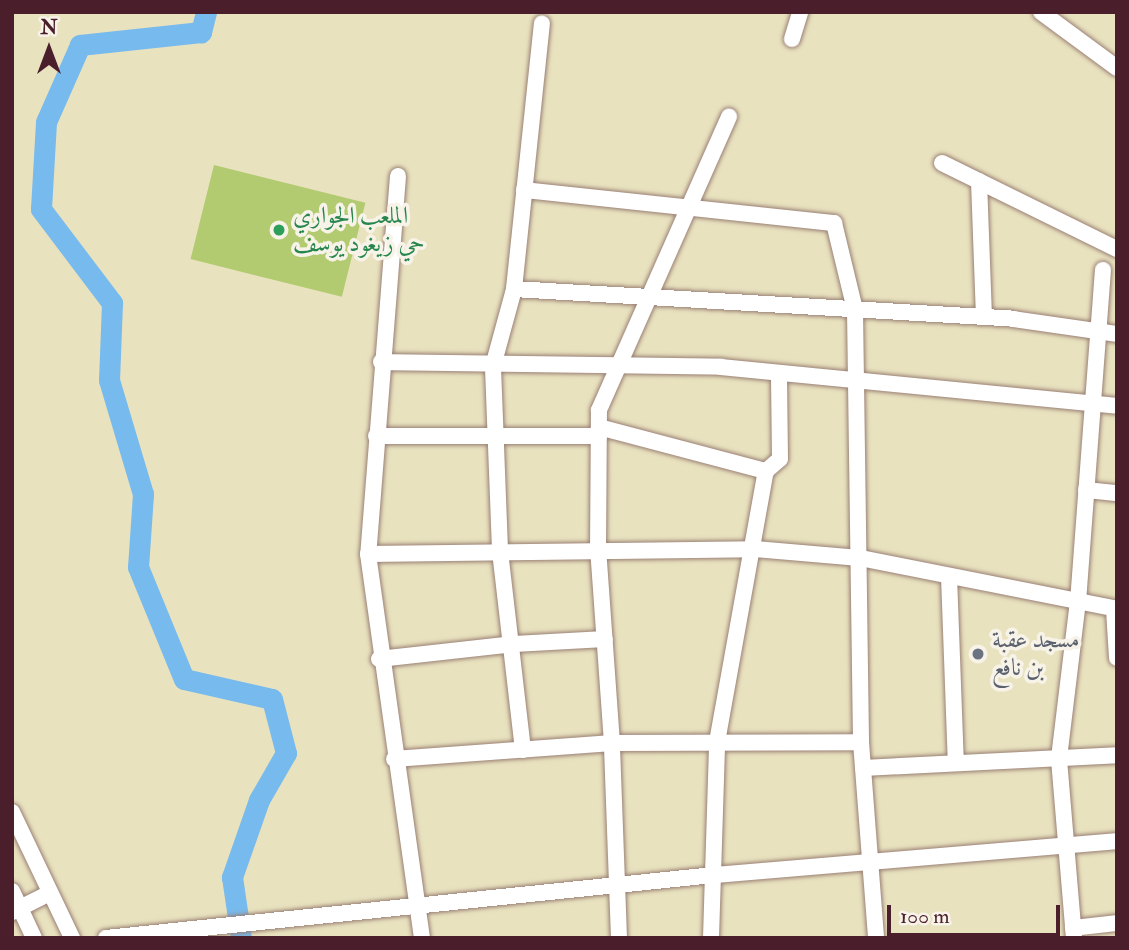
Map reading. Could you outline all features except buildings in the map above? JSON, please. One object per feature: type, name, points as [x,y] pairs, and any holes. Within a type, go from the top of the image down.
[{"type":"street","points":[[792,39],[800,12]]},
{"type":"street","points":[[1041,12],[1117,68]]},
{"type":"street","points":[[523,750],[514,644],[500,550],[493,436],[493,366],[514,289],[542,23]]},
{"type":"street","points":[[618,938],[612,743],[598,550],[599,410],[729,116]]},
{"type":"street","points":[[942,163],[1117,249]]},
{"type":"street","points":[[398,176],[381,362],[368,554],[379,659],[422,938]]},
{"type":"street","points":[[979,181],[984,317]]},
{"type":"street","points":[[524,190],[834,223],[855,310],[858,382],[860,742],[876,938]]},
{"type":"street","points":[[1103,270],[1096,330],[1078,602],[1059,758],[1073,933],[1117,923]]},
{"type":"street","points":[[514,289],[984,317],[1117,334]]},
{"type":"street","points":[[381,362],[493,366],[722,367],[1117,406]]},
{"type":"street","points":[[711,938],[717,743],[755,549],[766,471],[780,459],[779,373]]},
{"type":"street","points":[[376,436],[493,436],[599,431],[766,471]]},
{"type":"street","points":[[1086,490],[1117,493]]},
{"type":"street","points":[[368,554],[500,550],[755,549],[860,558],[1115,609],[1117,658]]},
{"type":"street","points":[[949,576],[956,763]]},
{"type":"street","points":[[379,659],[514,644],[605,639]]},
{"type":"street","points":[[394,759],[612,743],[860,742]]},
{"type":"street","points":[[863,768],[1117,755]]},
{"type":"street","points":[[12,812],[72,938]]},
{"type":"street","points":[[106,938],[417,908],[714,874],[1117,841]]},
{"type":"street","points":[[12,891],[16,910],[34,938]]},
{"type":"street","points":[[16,910],[50,893]]},
{"type":"green space","name":"الملعب الجواري حي زيغود يوسف","points":[[214,165],[365,203],[342,297],[191,259]]},
{"type":"waterway","points":[[206,12],[201,32],[80,45],[46,122],[41,209],[112,303],[109,380],[143,494],[138,567],[184,679],[272,699],[286,753],[259,800],[232,877],[241,938]]},
{"type":"place","name":"الملعب الجواري حي زيغود يوسف","points":[[279,230]]},
{"type":"place","name":"مسجد عقبة بن نافع","points":[[978,654]]}]
